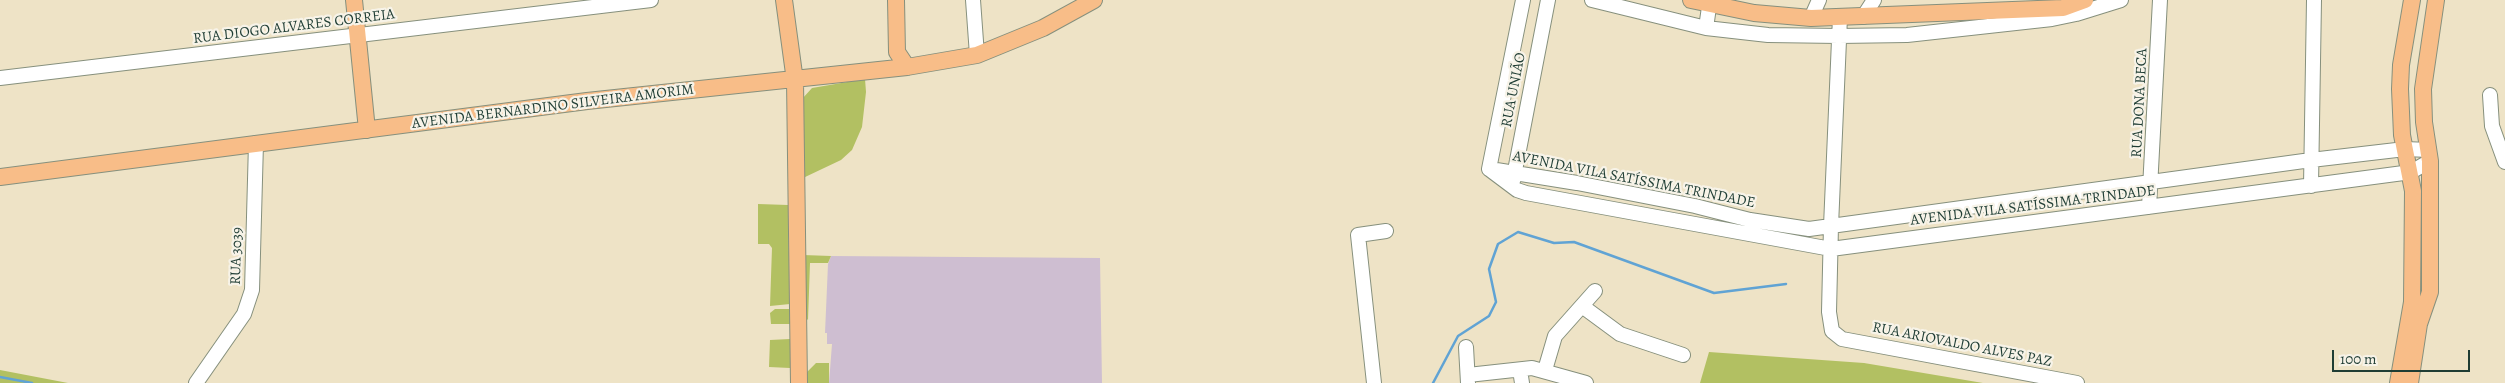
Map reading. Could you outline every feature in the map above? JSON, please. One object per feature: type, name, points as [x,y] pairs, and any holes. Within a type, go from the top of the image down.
[{"type":"main road","points":[[354,0],[367,130]]},
{"type":"main road","points":[[784,0],[795,81],[800,383]]},
{"type":"main road","points":[[896,0],[897,52],[907,67]]},
{"type":"main road","name":"AVENIDA BERNARDINO SILVEIRA AMORIM","points":[[0,177],[587,101],[795,81],[907,67],[978,55],[1043,28],[1094,0]]},
{"type":"main road","points":[[1691,0],[1709,2],[1754,13],[1811,18],[1863,17],[1984,6],[2063,8],[2085,0]]},
{"type":"main road","points":[[2398,383],[2412,302],[2413,192],[2401,116],[2401,65],[2412,0]]},
{"type":"main road","points":[[2410,383],[2419,324],[2430,292],[2429,156],[2424,122],[2423,89],[2436,0]]},
{"type":"main road","points":[[880,70],[897,52]]},
{"type":"street","name":"RUA DIOGO ALVARES CORREIA","points":[[0,78],[651,0]]},
{"type":"street","points":[[973,0],[978,55]]},
{"type":"street","name":"RUA UNIÃO","points":[[1489,169],[1522,0]]},
{"type":"street","name":"RUA UNIÃO","points":[[1513,180],[1548,0]]},
{"type":"street","points":[[1592,0],[1706,28],[1768,34],[1839,36],[1907,35],[2052,19],[2076,14],[2121,0]]},
{"type":"street","points":[[1811,18],[1819,0]]},
{"type":"street","points":[[1863,17],[1874,0]]},
{"type":"street","name":"RUA DONA BECA","points":[[2150,208],[2160,0]]},
{"type":"street","points":[[2310,186],[2314,0]]},
{"type":"street","points":[[1706,28],[1709,2]]},
{"type":"street","points":[[1831,249],[1840,17]]},
{"type":"street","points":[[2490,95],[2492,126],[2505,162]]},
{"type":"street","name":"RUA 3039","points":[[196,383],[244,314],[252,290],[256,143]]},
{"type":"street","name":"AVENIDA VILA SATÍSSIMA TRINDADE","points":[[1489,169],[1513,180],[1694,206],[1790,228],[1809,229],[2311,160],[2405,149],[2429,156]]},
{"type":"street","name":"AVENIDA VILA SATÍSSIMA TRINDADE","points":[[1513,180],[1526,193],[1831,249],[2411,172],[2429,156]]},
{"type":"street","points":[[1374,383],[1358,234],[1386,231]]},
{"type":"street","name":"RUA ARIOVALDO ALVES PAZ","points":[[1831,249],[1830,322],[1832,331],[1842,339],[2076,383]]},
{"type":"street","points":[[1545,370],[1555,336],[1595,291]]},
{"type":"street","points":[[1582,306],[1620,334],[1683,355]]},
{"type":"street","points":[[1466,347],[1468,379],[1521,376],[1532,368],[1545,370],[1586,383]]},
{"type":"shaded area","points":[[831,256],[1100,258],[1102,383],[829,383],[832,344],[827,344],[827,333],[825,333],[828,264]]},
{"type":"green space","points":[[865,79],[866,92],[862,127],[852,150],[841,160],[803,178],[802,99],[812,88]]},
{"type":"green space","points":[[758,204],[788,205],[790,304],[770,306],[772,248],[769,244],[758,244]]},
{"type":"green space","points":[[803,255],[831,256],[828,263],[810,263],[808,320],[802,314]]},
{"type":"green space","points":[[775,309],[790,309],[791,324],[771,324],[770,313]]},
{"type":"green space","points":[[790,339],[790,368],[769,367],[770,340]]},
{"type":"green space","points":[[1709,352],[1864,363],[1983,383],[1700,383]]},
{"type":"green space","points":[[816,363],[829,363],[829,383],[804,383],[804,375]]},
{"type":"green space","points":[[0,370],[68,383],[0,383]]},
{"type":"waterway","points":[[1433,383],[1458,336],[1489,316],[1496,302],[1489,269],[1498,244],[1518,232],[1554,243],[1574,242],[1714,293],[1786,284]]},
{"type":"waterway","points":[[0,377],[32,383]]}]
